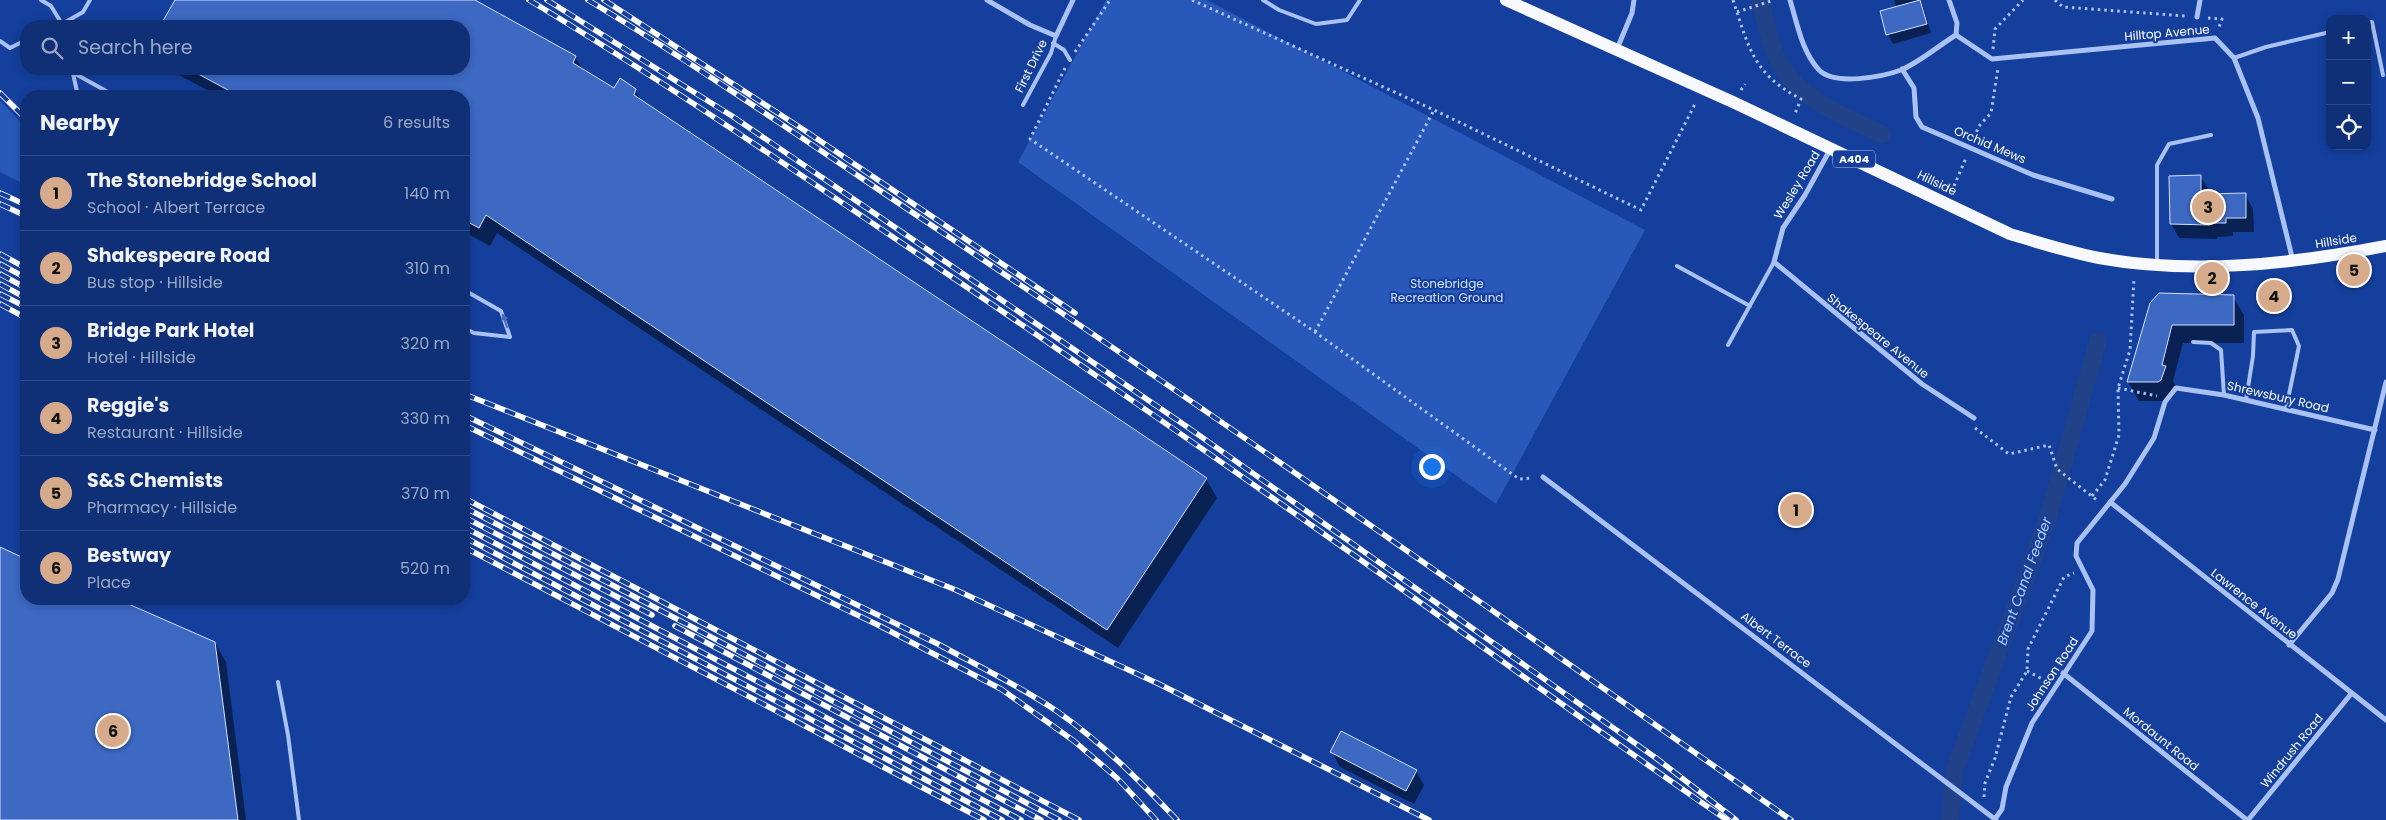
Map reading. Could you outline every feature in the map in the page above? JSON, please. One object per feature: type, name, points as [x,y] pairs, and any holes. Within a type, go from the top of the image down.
[{"type":"main road","name":"Hillside","points":[[1506,0],[1831,148],[2010,234],[2057,249],[2100,258],[2157,264],[2225,266],[2293,261],[2386,246]]},
{"type":"street","name":"First Drive","points":[[987,0],[1030,25],[1056,36],[1073,0]]},
{"type":"street","points":[[1617,51],[1632,13],[1634,0]]},
{"type":"street","points":[[1790,0],[1808,54],[1821,72],[1839,78],[1858,79],[1902,69],[1956,35]]},
{"type":"street","points":[[1949,0],[1957,23],[1956,35]]},
{"type":"street","points":[[2197,17],[2200,0]]},
{"type":"street","points":[[1956,35],[1992,59]]},
{"type":"street","name":"Hilltop Avenue","points":[[1992,59],[2215,38],[2234,58],[2258,118],[2293,261]]},
{"type":"street","name":"Orchid Mews","points":[[1902,69],[1914,88],[1918,123],[1922,127],[2033,175],[2112,198]]},
{"type":"street","name":"Wesley Road","points":[[1774,262],[1784,228],[1831,148]]},
{"type":"street","name":"Shakespeare Avenue","points":[[1774,262],[1922,384],[1974,418]]},
{"type":"street","points":[[2289,645],[2332,593],[2338,579],[2386,382]]},
{"type":"street","name":"Shrewsbury Road","points":[[2176,388],[2224,395],[2375,430]]},
{"type":"street","name":"Johnson Road","points":[[1996,819],[2002,809],[2006,787],[2032,723],[2092,631],[2093,590],[2076,556],[2078,543],[2125,484],[2154,438],[2168,398],[2176,388]]},
{"type":"street","name":"Albert Terrace","points":[[1543,477],[1996,819]]},
{"type":"street","name":"Lawrence Avenue","points":[[2108,505],[2386,720]]},
{"type":"street","name":"Mordaunt Road","points":[[2063,673],[2247,820]]},
{"type":"street","name":"Windrush Road","points":[[2247,820],[2351,694]]},
{"type":"lane","points":[[41,0],[51,6],[58,20]]},
{"type":"lane","points":[[70,20],[83,12],[90,0]]},
{"type":"lane","points":[[1263,0],[1279,10],[1316,24],[1347,20],[1360,0]]},
{"type":"lane","points":[[2371,22],[2383,75]]},
{"type":"lane","points":[[2234,58],[2266,47],[2326,33]]},
{"type":"lane","name":"First Drive","points":[[1023,105],[1051,53],[1056,36]]},
{"type":"lane","points":[[0,41],[10,48],[20,43]]},
{"type":"lane","points":[[1054,43],[1064,50],[1070,60]]},
{"type":"lane","points":[[73,75],[77,90]]},
{"type":"lane","points":[[79,75],[105,90]]},
{"type":"lane","points":[[2157,264],[2157,165],[2169,144],[2211,135]]},
{"type":"lane","points":[[1728,345],[1774,262]]},
{"type":"lane","points":[[1677,266],[1750,306]]},
{"type":"lane","points":[[470,293],[501,311],[510,337],[470,331]]},
{"type":"lane","points":[[2246,400],[2253,356],[2254,332],[2292,330],[2300,346],[2286,409]]},
{"type":"lane","points":[[2193,342],[2211,343],[2220,350],[2224,395]]},
{"type":"lane","points":[[278,682],[288,735],[299,820]]},
{"type":"path","points":[[1110,0],[1070,60],[1030,139],[1315,332],[1519,479],[1543,477]]},
{"type":"path","points":[[1192,0],[1434,110],[1641,210],[1695,104]]},
{"type":"path","points":[[1733,0],[1746,42],[1754,58],[1765,74],[1778,86],[1801,99],[1797,109]]},
{"type":"path","points":[[1737,12],[1774,0]]},
{"type":"path","points":[[1954,186],[1979,126],[1991,113],[1998,68],[1992,59],[1996,29],[2023,0]]},
{"type":"path","points":[[2055,0],[2063,7],[2222,19],[2215,38]]},
{"type":"path","points":[[1741,90],[1744,84]]},
{"type":"path","points":[[1315,332],[1434,110]]},
{"type":"path","points":[[2092,496],[2105,480],[2119,435],[2118,388],[2130,350],[2134,277]]},
{"type":"path","points":[[2118,388],[2168,398]]},
{"type":"path","points":[[1974,418],[1973,427],[2008,454],[2049,445],[2057,469],[2092,496],[2108,505]]},
{"type":"path","points":[[1988,797],[1985,793],[1985,783],[1995,758],[2011,697],[2027,671],[2028,649],[2064,577],[2084,570]]},
{"type":"path","points":[[2027,671],[2055,687]]},
{"type":"green space","name":"Stonebridge Recreation Ground","points":[[1106,0],[1207,0],[1645,230],[1496,504],[1018,162]]},
{"type":"green space","points":[[0,101],[20,121],[20,182],[0,172]]},
{"type":"building","points":[[175,0],[475,0],[576,56],[573,63],[614,88],[620,78],[636,89],[634,95],[1207,478],[1107,630],[486,215],[479,228],[470,223],[470,90],[228,90],[200,75],[470,75],[470,20],[163,20]]},
{"type":"building","points":[[1920,0],[1927,24],[1886,35],[1880,11]]},
{"type":"building","points":[[2201,175],[2201,194],[2246,193],[2246,218],[2226,218],[2226,223],[2210,223],[2210,225],[2170,224],[2169,176]]},
{"type":"building","points":[[2159,293],[2234,295],[2234,325],[2172,325],[2162,365],[2166,366],[2161,380],[2158,382],[2127,382],[2150,303]]},
{"type":"building","points":[[0,547],[20,556],[20,605],[131,605],[215,642],[238,820],[0,820]]},
{"type":"building","points":[[1341,731],[1417,770],[1406,791],[1330,752]]},
{"type":"waterway","name":"Brent Canal Feeder","points":[[1760,0],[1777,59],[1790,79],[1813,99],[1826,107],[1882,134]]},
{"type":"waterway","name":"Brent Canal Feeder","points":[[1950,820],[1955,769],[2047,521],[2098,341]]},
{"type":"railway","points":[[529,0],[664,84],[884,231],[1320,531],[1727,820]]},
{"type":"railway","points":[[547,0],[732,116],[1186,426],[1656,758],[1736,820]]},
{"type":"railway","points":[[588,0],[767,114],[1050,305],[1369,524],[1791,820]]},
{"type":"railway","points":[[604,0],[804,130],[1075,313]]},
{"type":"railway","points":[[0,93],[20,113]]},
{"type":"railway","points":[[0,193],[20,202]]},
{"type":"railway","points":[[0,204],[20,213]]},
{"type":"railway","points":[[0,254],[20,265]]},
{"type":"railway","points":[[0,264],[20,275]]},
{"type":"railway","points":[[0,274],[20,285]]},
{"type":"railway","points":[[0,284],[20,295]]},
{"type":"railway","points":[[0,294],[20,304]]},
{"type":"railway","points":[[0,304],[20,315]]},
{"type":"railway","points":[[470,396],[956,590],[1159,684],[1429,820]]},
{"type":"railway","points":[[470,418],[938,644],[1014,685],[1058,712],[1090,736],[1135,777],[1177,820]]},
{"type":"railway","points":[[470,428],[880,626],[1001,689],[1074,741],[1117,778],[1156,820]]},
{"type":"railway","points":[[470,501],[1079,820]]},
{"type":"railway","points":[[470,510],[1059,820]]},
{"type":"railway","points":[[470,520],[652,615]]},
{"type":"railway","points":[[470,530],[1021,820]]},
{"type":"railway","points":[[470,540],[1002,820]]},
{"type":"railway","points":[[470,550],[984,820]]},
{"type":"railway","points":[[675,626],[1041,820]]},
{"type":"place","name":"Bridge Park Hotel","points":[[2208,207]]},
{"type":"place","name":"S&S Chemists","points":[[2354,270]]},
{"type":"place","name":"Shakespeare Road","points":[[2212,278]]},
{"type":"place","name":"Reggie's","points":[[2274,296]]},
{"type":"place","name":"The Stonebridge School","points":[[1796,510]]},
{"type":"place","name":"Bestway","points":[[113,731]]}]
